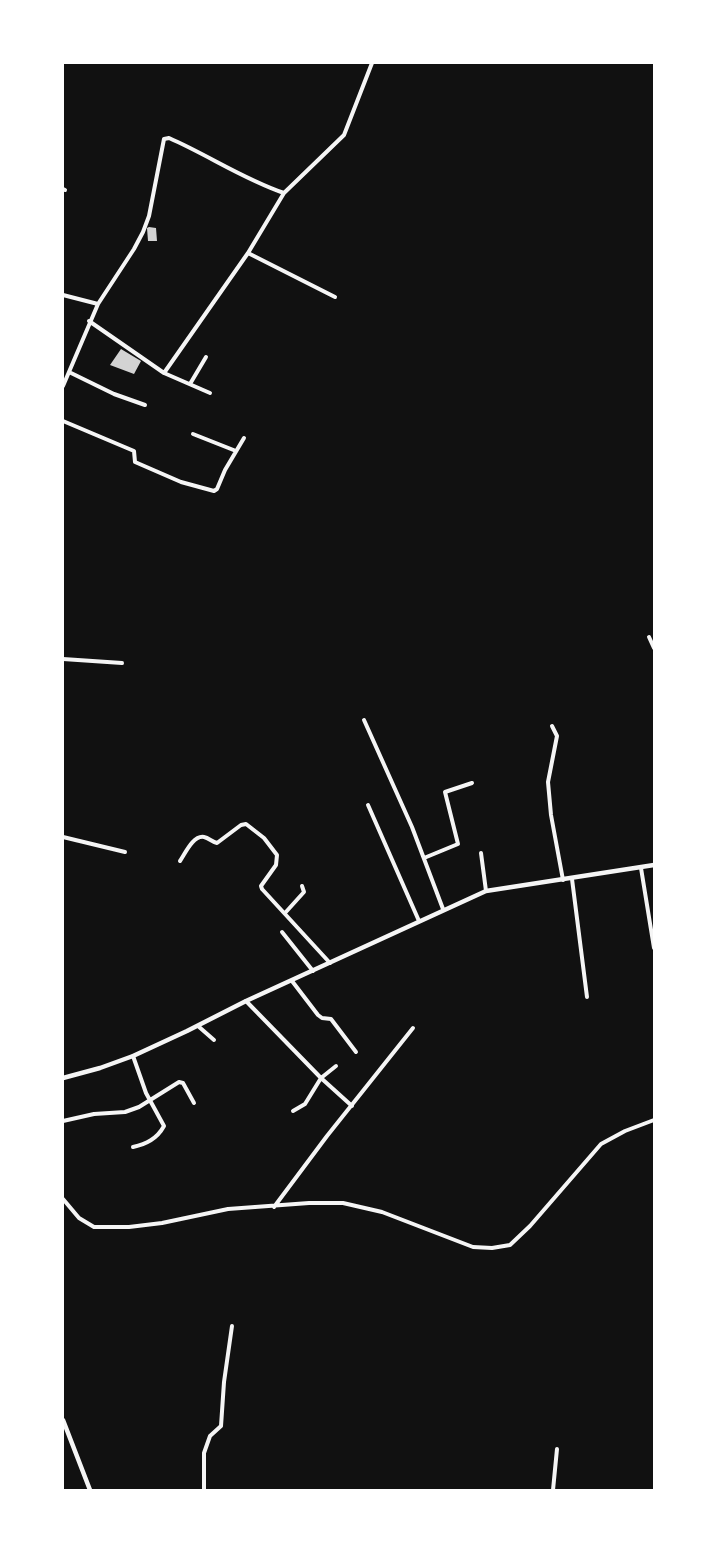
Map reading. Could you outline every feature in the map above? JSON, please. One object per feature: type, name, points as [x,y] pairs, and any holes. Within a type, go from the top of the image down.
[{"type":"street","points":[[164,373],[248,253],[284,193],[344,135],[372,63]]},
{"type":"street","points":[[63,386],[89,321],[134,249],[149,216],[162,142],[166,138],[192,148],[247,179],[284,193]]},
{"type":"street","points":[[248,253],[334,297]]},
{"type":"street","points":[[63,295],[98,304]]},
{"type":"street","points":[[89,321],[164,373],[210,393]]},
{"type":"street","points":[[190,384],[206,357]]},
{"type":"street","points":[[69,372],[114,394],[145,405]]},
{"type":"street","points":[[63,421],[135,452],[135,462],[181,482],[214,491],[244,438]]},
{"type":"street","points":[[193,434],[236,451]]},
{"type":"street","points":[[649,637],[654,648]]},
{"type":"street","points":[[63,659],[122,663]]},
{"type":"street","points":[[364,720],[412,827],[443,909]]},
{"type":"street","points":[[552,726],[557,736],[549,782],[551,815],[562,880]]},
{"type":"street","points":[[423,858],[458,844],[445,792],[472,783]]},
{"type":"street","points":[[368,805],[419,921]]},
{"type":"street","points":[[180,861],[194,841],[205,837],[218,843],[241,825],[246,824],[264,838],[277,855],[276,865],[261,886],[266,895],[330,963]]},
{"type":"street","points":[[63,837],[125,852]]},
{"type":"street","points":[[481,853],[486,891]]},
{"type":"street","points":[[63,1078],[133,1056],[246,1001],[486,891],[654,865]]},
{"type":"street","points":[[641,868],[654,948]]},
{"type":"street","points":[[572,879],[587,997]]},
{"type":"street","points":[[285,913],[304,892],[302,886]]},
{"type":"street","points":[[282,932],[313,971]]},
{"type":"street","points":[[292,981],[322,1018],[332,1019],[356,1052]]},
{"type":"street","points":[[246,1001],[321,1078],[352,1106]]},
{"type":"street","points":[[198,1026],[214,1040]]},
{"type":"street","points":[[274,1207],[327,1136],[414,1028]]},
{"type":"street","points":[[133,1056],[149,1101],[163,1123],[163,1130],[154,1138],[133,1147]]},
{"type":"street","points":[[293,1111],[305,1104],[321,1078],[336,1066]]},
{"type":"street","points":[[63,1121],[94,1114],[124,1112],[149,1101],[179,1082],[183,1083],[194,1103]]},
{"type":"street","points":[[63,1198],[79,1218],[94,1227],[129,1227],[228,1209],[343,1203],[382,1212],[473,1247],[492,1248],[510,1245],[542,1213],[601,1144],[625,1131],[654,1120]]},
{"type":"street","points":[[204,1490],[204,1453],[210,1436],[221,1426],[224,1382],[232,1326]]},
{"type":"street","points":[[63,1420],[90,1490]]},
{"type":"street","points":[[553,1490],[557,1449]]},
{"type":"building","points":[[147,228],[156,228],[157,241],[148,241]]},
{"type":"building","points":[[121,349],[141,361],[134,374],[110,365]]}]
